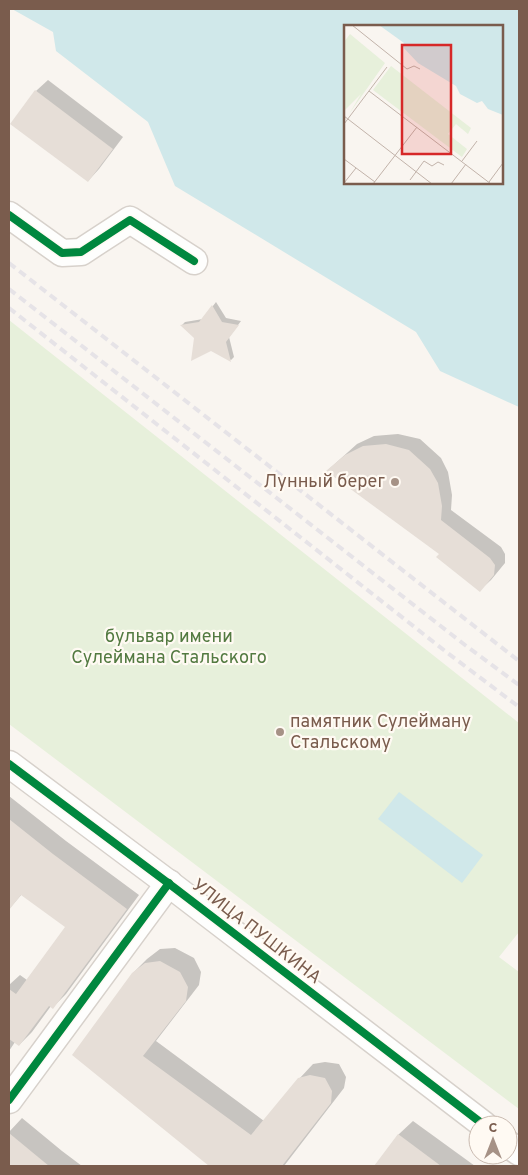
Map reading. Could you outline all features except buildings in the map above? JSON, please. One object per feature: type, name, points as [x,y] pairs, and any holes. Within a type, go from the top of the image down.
[{"type":"street","points":[[9,215],[62,253],[81,252],[130,220],[194,261]]},
{"type":"street","name":"УЛИЦА ПУШКИНА","points":[[9,764],[471,1115]]},
{"type":"street","points":[[9,1100],[168,883]]},
{"type":"green space","name":"бульвар имени Сулеймана Стальского","points":[[9,320],[519,723],[519,932],[499,957],[519,972],[519,1109],[9,724]]},
{"type":"water","points":[[12,9],[519,9],[519,407],[440,371],[416,332],[175,186],[148,122],[56,51],[53,32]]},
{"type":"water","points":[[399,792],[483,855],[462,883],[378,819]]},
{"type":"railway","points":[[9,263],[519,661]]},
{"type":"railway","points":[[9,289],[465,645],[519,685]]},
{"type":"railway","points":[[9,308],[519,707]]},
{"type":"cycle path","points":[[9,215],[62,253],[81,252],[130,220],[194,261]]},
{"type":"cycle path","points":[[9,764],[176,889],[471,1115]]},
{"type":"cycle path","points":[[9,1100],[169,883]]},
{"type":"place","name":"Лунный берег","points":[[395,482]]},
{"type":"place","name":"памятник Сулейману Стальскому","points":[[280,732]]}]
